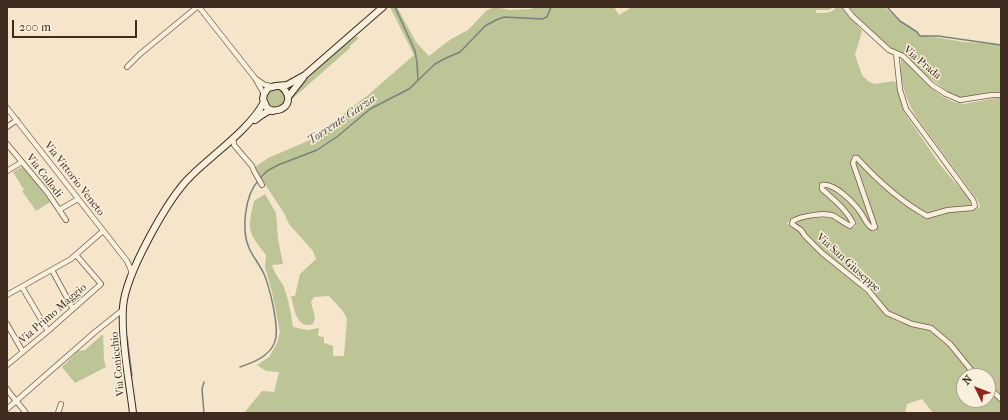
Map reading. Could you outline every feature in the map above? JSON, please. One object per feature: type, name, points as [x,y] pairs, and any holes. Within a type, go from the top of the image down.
[{"type":"main road","points":[[273,110],[267,108],[264,102],[264,94],[271,86],[287,85],[304,75],[383,7]]},
{"type":"main road","points":[[288,97],[304,75]]},
{"type":"main road","points":[[248,124],[267,111],[283,108],[287,103],[288,97],[286,90],[280,86]]},
{"type":"main road","points":[[122,312],[131,276],[136,265],[160,218],[184,182],[248,124],[264,102]]},
{"type":"main road","name":"Via Conicchio","points":[[122,312],[133,413]]},
{"type":"street","points":[[127,67],[140,54],[198,7],[255,78],[264,94]]},
{"type":"street","name":"Via Prada","points":[[845,7],[852,16],[889,50],[905,58],[932,85],[951,97],[960,100],[1001,95]]},
{"type":"street","name":"Via San Giuseppe","points":[[896,53],[900,90],[906,109],[974,200],[975,206],[972,208],[948,210],[927,216],[916,210],[891,191],[871,173],[858,158],[855,158],[853,163],[875,227],[872,228],[867,225],[862,214],[851,201],[833,186],[826,185],[822,185],[822,189],[841,205],[849,215],[853,223],[852,225],[850,226],[833,216],[824,214],[798,218],[793,221],[792,224],[800,230],[822,253],[868,290],[887,313],[912,324],[931,328],[950,344],[970,368]]},
{"type":"street","points":[[255,78],[271,86]]},
{"type":"street","name":"Via Vittorio Veneto","points":[[7,108],[127,261],[131,270],[131,276]]},
{"type":"street","points":[[7,127],[17,120]]},
{"type":"street","points":[[233,138],[234,146]]},
{"type":"street","name":"Via Collodi","points":[[7,144],[47,192],[66,220]]},
{"type":"street","points":[[226,144],[234,146],[252,166],[262,185]]},
{"type":"street","points":[[7,171],[22,162]]},
{"type":"street","points":[[59,210],[78,199]]},
{"type":"street","points":[[7,295],[77,256],[103,231]]},
{"type":"street","name":"Via Primo Maggio","points":[[7,365],[101,284],[77,256]]},
{"type":"street","name":"Via Vittorio Veneto","points":[[127,261],[136,265]]},
{"type":"street","points":[[52,270],[73,309]]},
{"type":"street","points":[[22,287],[48,331]]},
{"type":"street","name":"Via Conicchio","points":[[7,409],[72,352],[122,312]]},
{"type":"street","points":[[7,324],[23,352]]},
{"type":"street","points":[[7,389],[26,413]]},
{"type":"street","points":[[58,413],[61,404]]},
{"type":"green space","points":[[390,7],[397,7],[416,42],[429,56],[451,39],[468,30],[487,10],[495,7],[510,10],[531,9],[535,7],[614,7],[619,15],[632,7],[834,7],[829,10],[815,10],[817,13],[828,13],[836,7],[842,7],[862,31],[855,55],[862,75],[874,84],[895,81],[904,112],[941,166],[971,201],[970,206],[941,209],[926,214],[886,186],[858,157],[853,158],[872,223],[871,225],[853,201],[830,184],[825,183],[819,184],[820,191],[832,199],[848,216],[850,223],[847,224],[832,214],[823,212],[800,216],[790,220],[787,223],[792,228],[796,229],[820,254],[856,282],[885,314],[896,321],[930,330],[948,346],[967,368],[956,368],[956,408],[996,408],[996,396],[1001,400],[1001,413],[933,413],[922,399],[907,404],[905,413],[244,413],[262,391],[274,392],[279,372],[266,371],[257,365],[269,357],[277,343],[280,332],[265,267],[266,255],[252,235],[250,225],[254,201],[265,194],[276,213],[278,239],[283,264],[272,265],[283,284],[289,304],[293,327],[307,330],[319,328],[318,336],[324,337],[324,343],[333,346],[333,356],[344,356],[347,318],[329,296],[314,297],[311,302],[315,318],[313,324],[307,325],[299,321],[291,296],[295,296],[300,274],[316,259],[313,251],[289,224],[284,213],[255,167],[268,158],[310,140],[368,95],[414,55]]},
{"type":"green space","points":[[848,7],[884,7],[906,26],[921,35],[964,42],[1001,44],[1001,94],[969,97],[957,97],[952,95],[870,31]]},
{"type":"green space","points":[[356,36],[359,38],[350,46],[350,48],[291,100],[310,75]]},
{"type":"green space","points":[[901,59],[903,59],[930,87],[946,99],[955,102],[964,104],[1001,97],[1001,396],[996,391],[996,368],[971,368],[932,327],[912,321],[887,310],[823,251],[802,229],[795,225],[795,222],[808,218],[831,217],[849,229],[855,227],[856,222],[843,206],[831,196],[826,188],[830,188],[844,196],[859,212],[871,231],[875,230],[877,227],[855,163],[855,161],[858,160],[899,199],[927,218],[943,213],[975,210],[980,207],[976,198],[913,111],[902,83]]},
{"type":"green space","points":[[272,89],[280,89],[285,94],[283,105],[280,107],[272,107],[267,102],[267,94]]},
{"type":"green space","points":[[24,166],[50,202],[36,211],[22,191],[24,190],[13,172]]},
{"type":"green space","points":[[103,334],[104,360],[106,367],[75,383],[62,367],[78,351],[85,350]]},
{"type":"waterway","points":[[395,7],[415,51],[418,80]]},
{"type":"waterway","name":"Torrente Garza","points":[[260,178],[267,171],[278,165],[317,150],[338,136],[370,109],[409,89],[435,64],[460,52],[485,26],[504,17],[542,19],[547,17],[551,7]]},
{"type":"waterway","points":[[887,7],[900,21],[917,32],[920,36],[938,36],[1001,45]]},
{"type":"waterway","name":"Torrente Garza","points":[[240,367],[256,361],[265,355],[272,347],[276,337],[275,315],[269,288],[262,271],[252,255],[245,232],[247,204],[258,181]]},
{"type":"waterway","points":[[127,337],[132,376]]},
{"type":"waterway","name":"Torrente Garza","points":[[204,382],[202,389],[204,413]]}]
